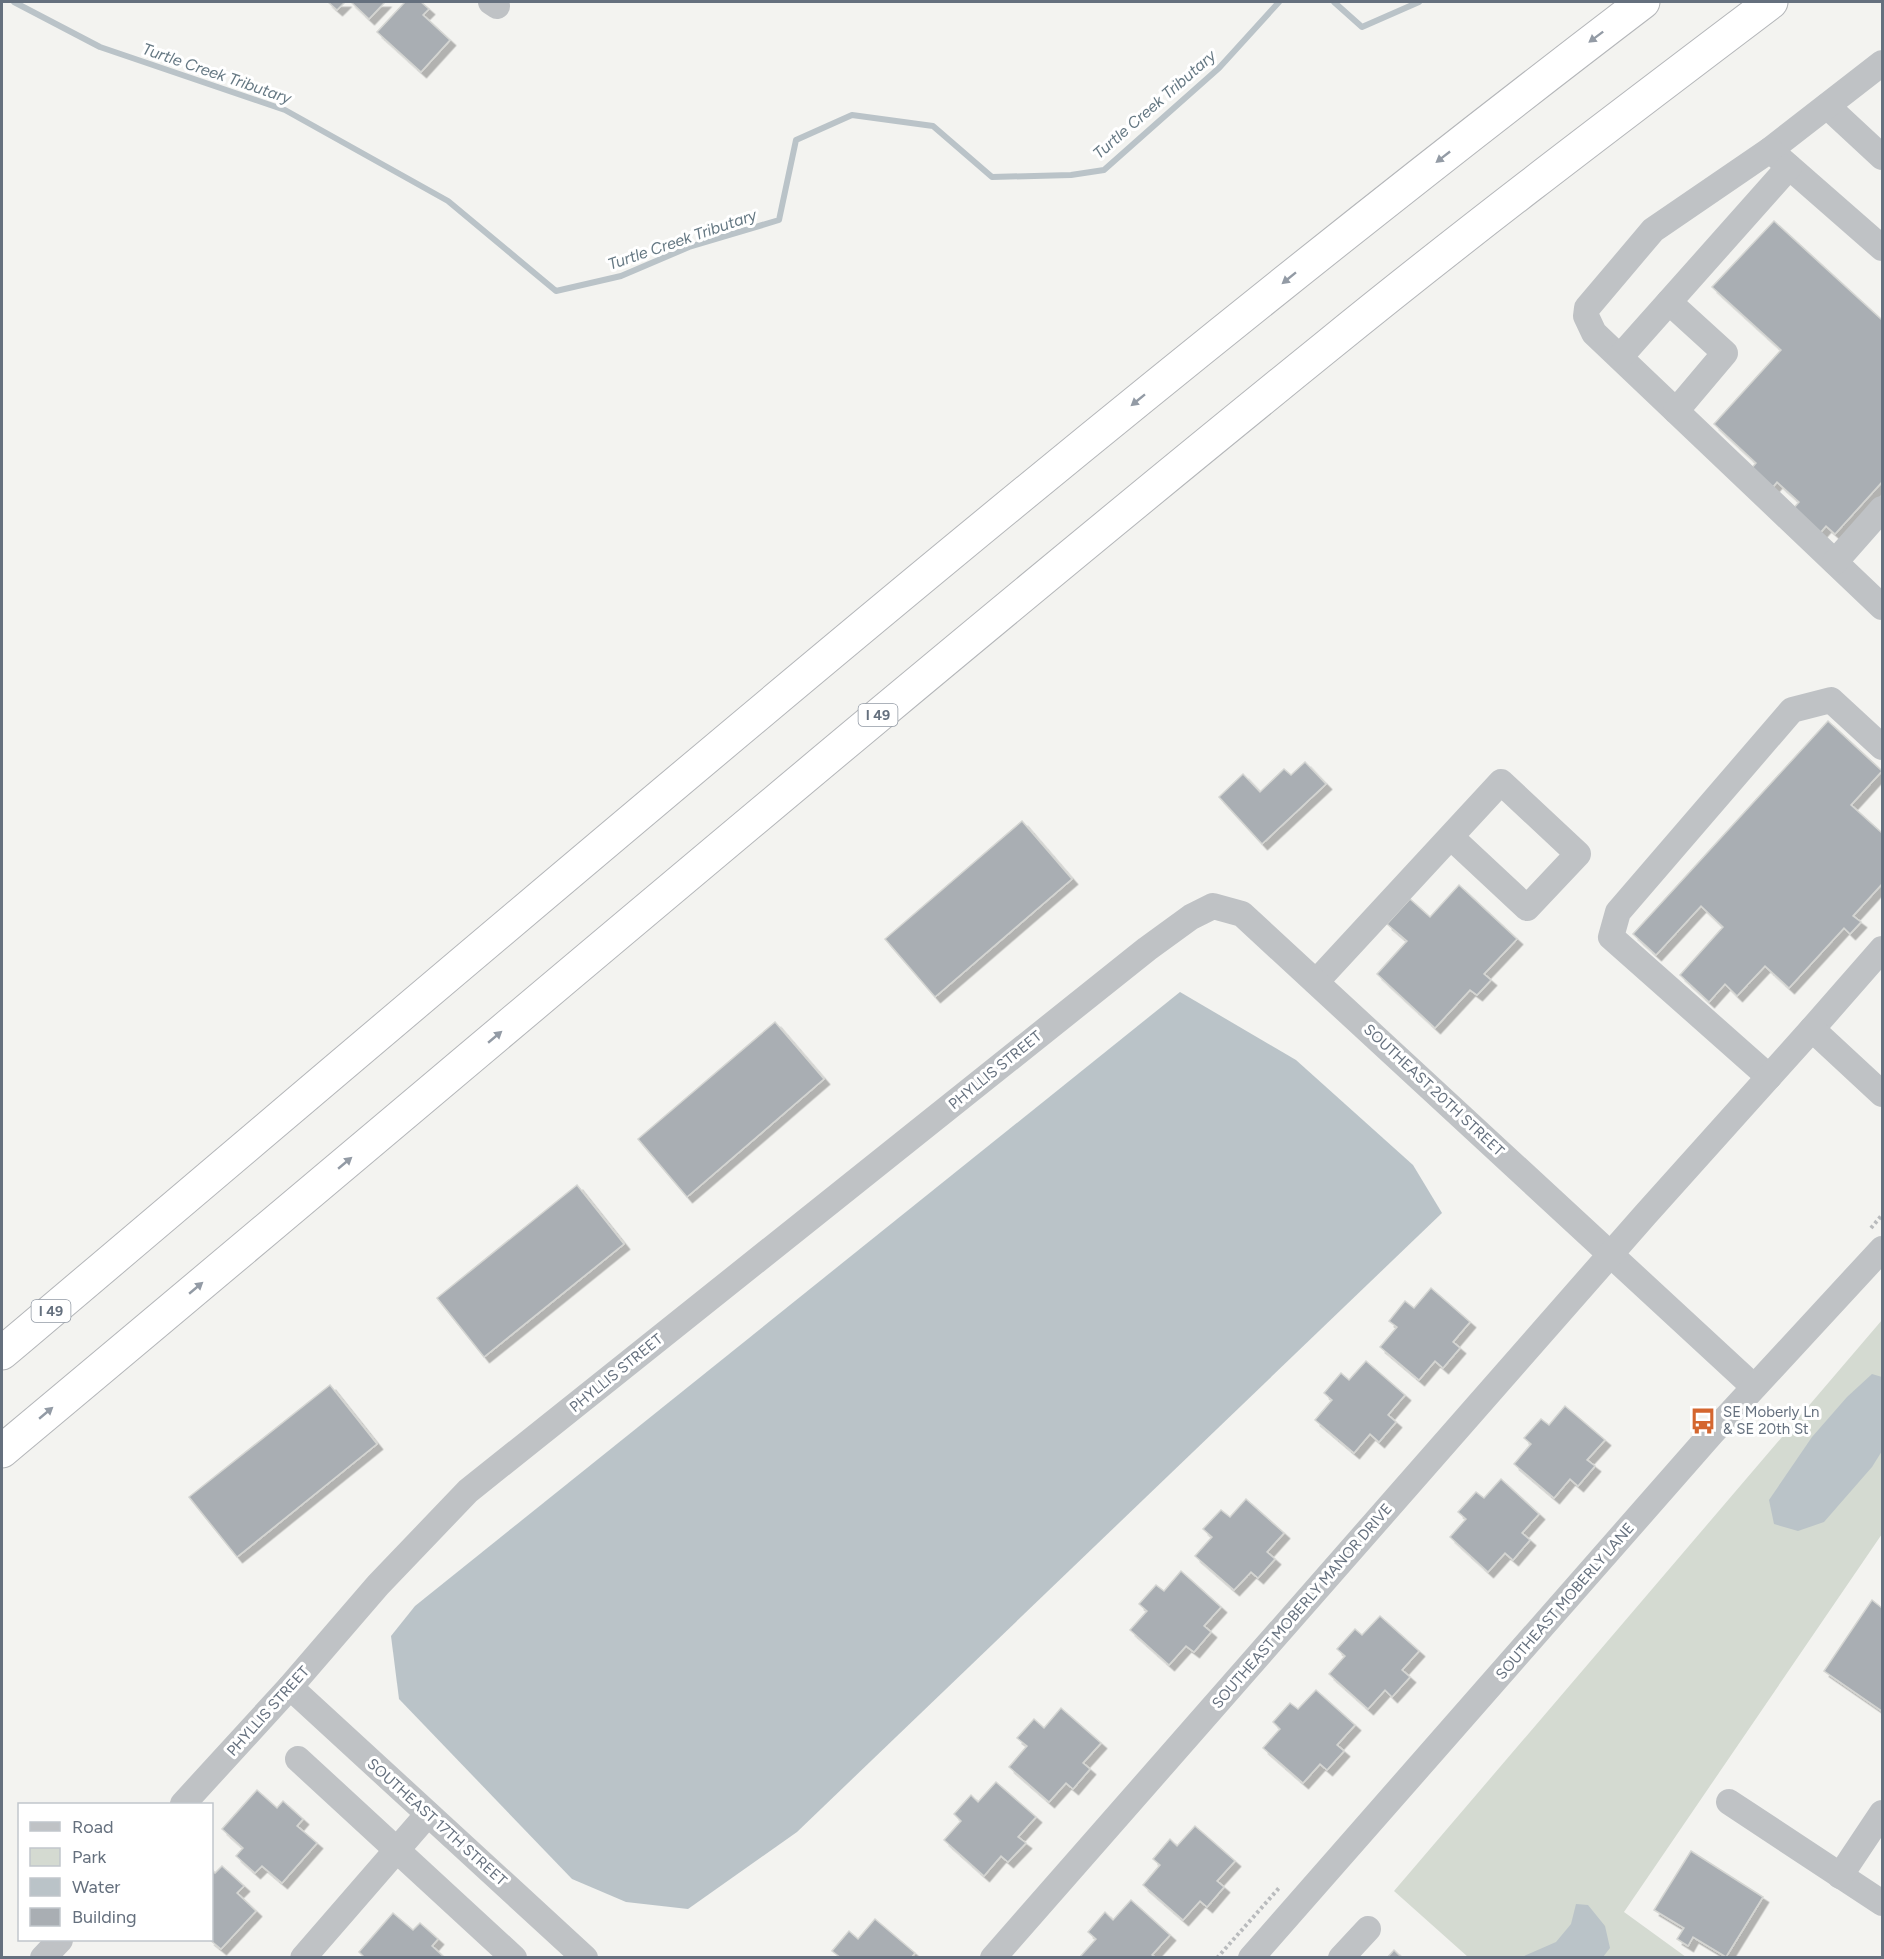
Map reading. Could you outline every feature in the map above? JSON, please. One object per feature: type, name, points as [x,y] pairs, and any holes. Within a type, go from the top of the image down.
[{"type":"highway","name":"I 49","points":[[2,1353],[668,789],[1014,501],[1294,274],[1643,2]]},
{"type":"highway","name":"I 49","points":[[2,1451],[969,639],[1357,322],[1771,2]]},
{"type":"highway","points":[[2,1335],[100,1269]]},
{"type":"street","points":[[1882,63],[1770,150],[1653,230],[1587,308],[1586,316],[1594,333],[1882,607]]},
{"type":"street","points":[[1827,106],[1882,157]]},
{"type":"street","points":[[1770,150],[1882,248]]},
{"type":"street","points":[[1620,357],[1789,167]]},
{"type":"street","points":[[1669,302],[1725,353],[1676,411]]},
{"type":"street","points":[[1835,562],[1882,509]]},
{"type":"street","points":[[1769,1077],[1611,938],[1618,912],[1792,710],[1831,700],[1882,747]]},
{"type":"street","points":[[1316,982],[1501,782],[1578,854],[1527,908],[1452,837]]},
{"type":"street","name":"SOUTHEAST 20TH STREET","points":[[1094,991],[1191,917],[1213,906],[1242,914],[1754,1387]]},
{"type":"street","name":"SOUTHEAST MOBERLY MANOR DRIVE","points":[[993,1958],[1882,949]]},
{"type":"street","name":"PHYLLIS STREET","points":[[184,1803],[290,1687],[378,1585],[468,1491],[1094,991]]},
{"type":"street","points":[[1812,1029],[1882,1094]]},
{"type":"street","name":"SOUTHEAST MOBERLY LANE","points":[[1257,1955],[1754,1387],[1882,1249]]},
{"type":"street","name":"SOUTHEAST 17TH STREET","points":[[290,1687],[585,1958]]},
{"type":"street","points":[[298,1759],[514,1958]]},
{"type":"street","points":[[1729,1802],[1882,1903]]},
{"type":"street","points":[[1840,1876],[1882,1813]]},
{"type":"street","points":[[303,1958],[428,1814]]},
{"type":"street","points":[[1341,1958],[1368,1929]]},
{"type":"street","points":[[43,1958],[59,1941]]},
{"type":"green space","points":[[1882,1320],[1882,1534],[1624,1912],[1686,1957],[1468,1957],[1394,1891]]},
{"type":"water","points":[[1180,992],[1296,1060],[1413,1165],[1442,1213],[797,1832],[688,1909],[626,1902],[572,1879],[399,1699],[391,1636],[415,1606]]},
{"type":"water","points":[[1872,1374],[1882,1377],[1882,1451],[1872,1467],[1824,1522],[1798,1531],[1774,1524],[1769,1500],[1812,1437],[1847,1397]]},
{"type":"water","points":[[1576,1904],[1588,1905],[1605,1926],[1610,1948],[1603,1957],[1522,1957],[1556,1942],[1571,1924]]},
{"type":"building","points":[[328,2],[345,2],[337,10]]},
{"type":"building","points":[[351,2],[385,2],[369,19]]},
{"type":"building","points":[[405,2],[421,2],[429,9],[423,15],[450,40],[421,72],[377,32]]},
{"type":"building","points":[[1774,221],[1882,320],[1882,482],[1835,534],[1826,526],[1820,533],[1793,509],[1799,502],[1777,482],[1772,488],[1751,469],[1756,463],[1714,424],[1781,350],[1712,287]]},
{"type":"building","points":[[1828,721],[1882,771],[1851,805],[1882,833],[1882,884],[1853,916],[1861,922],[1850,934],[1844,928],[1789,988],[1765,966],[1737,996],[1725,984],[1709,1002],[1680,975],[1723,927],[1701,906],[1656,955],[1633,934]]},
{"type":"building","points":[[1305,762],[1326,784],[1262,844],[1219,797],[1243,774],[1260,792],[1284,769],[1291,775]]},
{"type":"building","points":[[1022,821],[1072,879],[935,997],[885,939]]},
{"type":"building","points":[[1459,885],[1517,939],[1484,974],[1491,980],[1477,995],[1470,990],[1435,1028],[1377,974],[1407,941],[1387,924],[1410,899],[1430,917]]},
{"type":"building","points":[[775,1022],[824,1079],[687,1197],[638,1139]]},
{"type":"building","points":[[577,1185],[624,1244],[484,1357],[437,1298]]},
{"type":"building","points":[[1431,1288],[1470,1322],[1453,1342],[1460,1348],[1443,1368],[1435,1361],[1419,1380],[1380,1347],[1397,1327],[1389,1321],[1405,1301],[1414,1308]]},
{"type":"building","points":[[1366,1361],[1405,1395],[1388,1415],[1396,1422],[1379,1442],[1370,1434],[1354,1453],[1315,1420],[1332,1400],[1324,1393],[1341,1373],[1349,1380]]},
{"type":"building","points":[[330,1385],[377,1444],[237,1557],[189,1497]]},
{"type":"building","points":[[1565,1406],[1605,1440],[1587,1460],[1595,1466],[1578,1486],[1570,1479],[1554,1498],[1514,1464],[1531,1444],[1524,1438],[1541,1419],[1549,1425]]},
{"type":"building","points":[[1501,1479],[1539,1514],[1522,1533],[1530,1540],[1513,1560],[1505,1553],[1488,1572],[1450,1537],[1466,1519],[1458,1512],[1476,1492],[1484,1498]]},
{"type":"building","points":[[1246,1499],[1284,1533],[1267,1552],[1275,1559],[1258,1578],[1251,1572],[1234,1590],[1195,1556],[1212,1537],[1203,1529],[1221,1510],[1230,1517]]},
{"type":"building","points":[[1181,1571],[1221,1607],[1204,1626],[1211,1632],[1194,1652],[1186,1646],[1169,1665],[1130,1630],[1147,1611],[1139,1604],[1156,1585],[1164,1591]]},
{"type":"building","points":[[1872,1600],[1882,1608],[1882,1711],[1824,1671]]},
{"type":"building","points":[[1380,1616],[1419,1651],[1402,1670],[1410,1677],[1392,1697],[1385,1690],[1368,1709],[1329,1674],[1345,1656],[1337,1649],[1355,1629],[1362,1635]]},
{"type":"building","points":[[1316,1690],[1355,1725],[1337,1745],[1344,1751],[1327,1770],[1320,1764],[1303,1783],[1263,1748],[1280,1729],[1273,1722],[1290,1703],[1298,1709]]},
{"type":"building","points":[[1061,1708],[1101,1743],[1083,1763],[1090,1769],[1073,1789],[1066,1783],[1049,1802],[1009,1767],[1027,1746],[1017,1738],[1034,1719],[1044,1728]]},
{"type":"building","points":[[996,1782],[1036,1817],[1018,1837],[1026,1843],[1008,1862],[1001,1856],[984,1876],[944,1840],[961,1821],[954,1814],[971,1795],[978,1802]]},
{"type":"building","points":[[257,1790],[277,1808],[283,1801],[303,1819],[297,1826],[317,1843],[282,1883],[262,1866],[255,1873],[236,1856],[243,1848],[222,1829]]},
{"type":"building","points":[[1195,1826],[1235,1861],[1217,1881],[1224,1887],[1207,1907],[1200,1901],[1183,1920],[1143,1885],[1160,1865],[1153,1859],[1170,1839],[1177,1846]]},
{"type":"building","points":[[1691,1851],[1763,1897],[1726,1957],[1693,1937],[1688,1946],[1677,1939],[1684,1928],[1654,1910]]},
{"type":"building","points":[[222,1866],[244,1886],[237,1893],[256,1911],[221,1949],[211,1941],[213,1870],[215,1873]]},
{"type":"building","points":[[1131,1900],[1170,1935],[1152,1955],[1156,1958],[1079,1958],[1096,1939],[1088,1932],[1105,1912],[1113,1920]]},
{"type":"building","points":[[393,1913],[413,1930],[420,1923],[438,1939],[432,1946],[445,1958],[365,1958],[359,1952]]},
{"type":"building","points":[[875,1919],[915,1953],[911,1958],[841,1958],[832,1951],[849,1931],[858,1939]]},
{"type":"building","points":[[1394,1950],[1402,1958],[1387,1958]]},
{"type":"waterway","name":"Turtle Creek Tributary","points":[[14,2],[100,47],[285,110],[448,201],[556,291],[621,276],[689,247],[779,220],[796,140],[852,115],[933,126],[992,177],[1071,175],[1104,170],[1219,68],[1279,2]]},
{"type":"waterway","name":"Turtle Creek Tributary","points":[[1334,2],[1362,27],[1419,2]]},
{"type":"place","name":"SE Moberly Ln & SE 20th St","points":[[1703,1421]]}]
